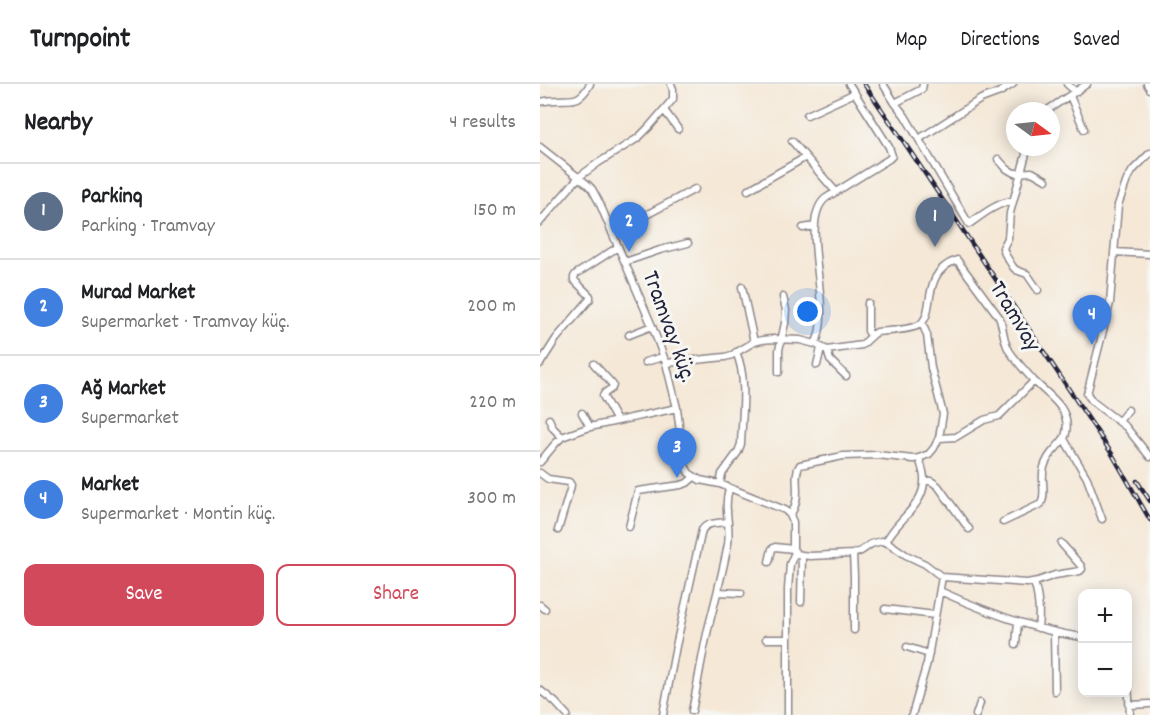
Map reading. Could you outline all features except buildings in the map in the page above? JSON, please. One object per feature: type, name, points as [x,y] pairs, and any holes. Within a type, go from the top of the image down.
[{"type":"street","points":[[540,102],[574,100],[583,94],[590,84]]},
{"type":"street","points":[[540,222],[579,177],[638,138],[673,99],[671,84]]},
{"type":"street","points":[[817,365],[821,348],[822,321],[815,246],[818,206],[826,198],[892,156],[889,147],[849,84]]},
{"type":"street","points":[[883,84],[905,116],[969,224],[998,206],[1013,201]]},
{"type":"street","points":[[895,103],[922,89],[923,84]]},
{"type":"street","points":[[919,139],[981,99],[1013,84]]},
{"type":"street","points":[[1067,84],[1073,94],[1084,129]]},
{"type":"street","points":[[1060,102],[1087,84]]},
{"type":"street","points":[[1147,84],[1150,89]]},
{"type":"street","points":[[807,115],[855,93]]},
{"type":"street","points":[[664,110],[678,129]]},
{"type":"street","points":[[792,141],[836,192]]},
{"type":"street","name":"Tramvay küç.","points":[[540,147],[579,177],[597,196],[664,360],[677,408],[684,464],[694,477]]},
{"type":"street","points":[[1150,153],[1126,180],[1118,205],[1110,303],[1088,394],[1093,402],[1131,432],[1150,457]]},
{"type":"street","points":[[1025,156],[1003,248],[1013,267],[1027,274],[1038,290]]},
{"type":"street","points":[[748,190],[806,157]]},
{"type":"street","points":[[998,159],[1006,169],[1014,173],[1032,172],[1046,180]]},
{"type":"street","points":[[612,233],[695,189]]},
{"type":"street","points":[[803,228],[816,226]]},
{"type":"street","points":[[625,262],[688,243]]},
{"type":"street","points":[[540,364],[556,339],[590,300],[590,296],[574,280],[574,277],[618,247]]},
{"type":"street","points":[[1114,252],[1150,254]]},
{"type":"street","name":"Tramvay","points":[[922,323],[936,275],[957,260],[999,317],[1004,328],[1005,343],[1010,352],[1034,381],[1060,405],[1067,429],[1064,439],[1087,478],[1102,519]]},
{"type":"street","points":[[742,287],[754,342]]},
{"type":"street","points":[[779,372],[779,350],[786,310],[783,297]]},
{"type":"street","points":[[868,303],[868,331],[871,336]]},
{"type":"street","points":[[645,362],[725,357],[754,342],[773,339],[800,340],[821,348],[862,345],[877,332],[913,327],[922,323],[927,335],[943,414],[939,438],[934,448],[929,454],[919,458],[905,459],[877,455],[843,456],[800,465],[796,469],[798,494],[796,506],[790,515]]},
{"type":"street","points":[[629,335],[652,326]]},
{"type":"street","points":[[821,348],[846,376]]},
{"type":"street","points":[[720,484],[722,474],[741,444],[742,374],[736,352]]},
{"type":"street","points":[[594,364],[613,385],[603,396],[617,421]]},
{"type":"street","points":[[939,438],[956,437],[984,420],[999,416],[1034,381]]},
{"type":"street","points":[[540,462],[562,437],[617,421],[677,408]]},
{"type":"street","points":[[1119,421],[1128,410]]},
{"type":"street","points":[[582,413],[590,428]]},
{"type":"street","points":[[549,419],[562,437]]},
{"type":"street","points":[[1003,522],[1041,504],[1044,492],[1042,478],[1044,468],[1049,457],[1064,439]]},
{"type":"street","points":[[886,542],[891,531],[922,493],[925,481],[919,458]]},
{"type":"street","points":[[540,473],[548,479],[569,482],[571,485],[558,530]]},
{"type":"street","points":[[629,527],[638,491],[681,485],[694,477],[720,484],[777,506],[785,510],[793,522],[801,602]]},
{"type":"street","points":[[925,481],[931,481],[938,486],[969,529]]},
{"type":"street","points":[[692,711],[728,546],[726,506],[729,489]]},
{"type":"street","points":[[663,715],[702,530],[708,524],[728,522]]},
{"type":"street","points":[[769,562],[772,549],[775,547],[810,556],[853,554],[877,542],[886,542],[925,564],[942,577],[1034,582],[1082,569],[1061,543]]},
{"type":"street","points":[[788,715],[790,564],[797,552]]},
{"type":"street","points":[[853,554],[854,630]]},
{"type":"street","points":[[912,715],[929,654],[942,577]]},
{"type":"street","points":[[1034,582],[1040,613],[1038,628]]},
{"type":"street","points":[[940,591],[1018,622],[1078,636]]},
{"type":"street","points":[[718,592],[741,593]]},
{"type":"street","points":[[885,609],[935,615]]},
{"type":"street","points":[[1016,644],[1018,622]]},
{"type":"street","points":[[1054,632],[1055,691]]},
{"type":"street","points":[[766,639],[788,639]]},
{"type":"street","points":[[907,647],[929,654]]},
{"type":"street","points":[[540,690],[567,715]]},
{"type":"street","points":[[1129,697],[1130,715]]},
{"type":"street","points":[[976,715],[980,703]]},
{"type":"street","points":[[1129,705],[1150,704]]},
{"type":"railway","points":[[864,84],[1112,454],[1150,520]]},
{"type":"railway","points":[[1137,481],[1150,501]]},
{"type":"place","name":"Parkinq","points":[[935,247]]},
{"type":"place","name":"Murad Market","points":[[629,252]]},
{"type":"place","name":"Market","points":[[1092,345]]},
{"type":"place","name":"Ağ Market","points":[[677,478]]}]
